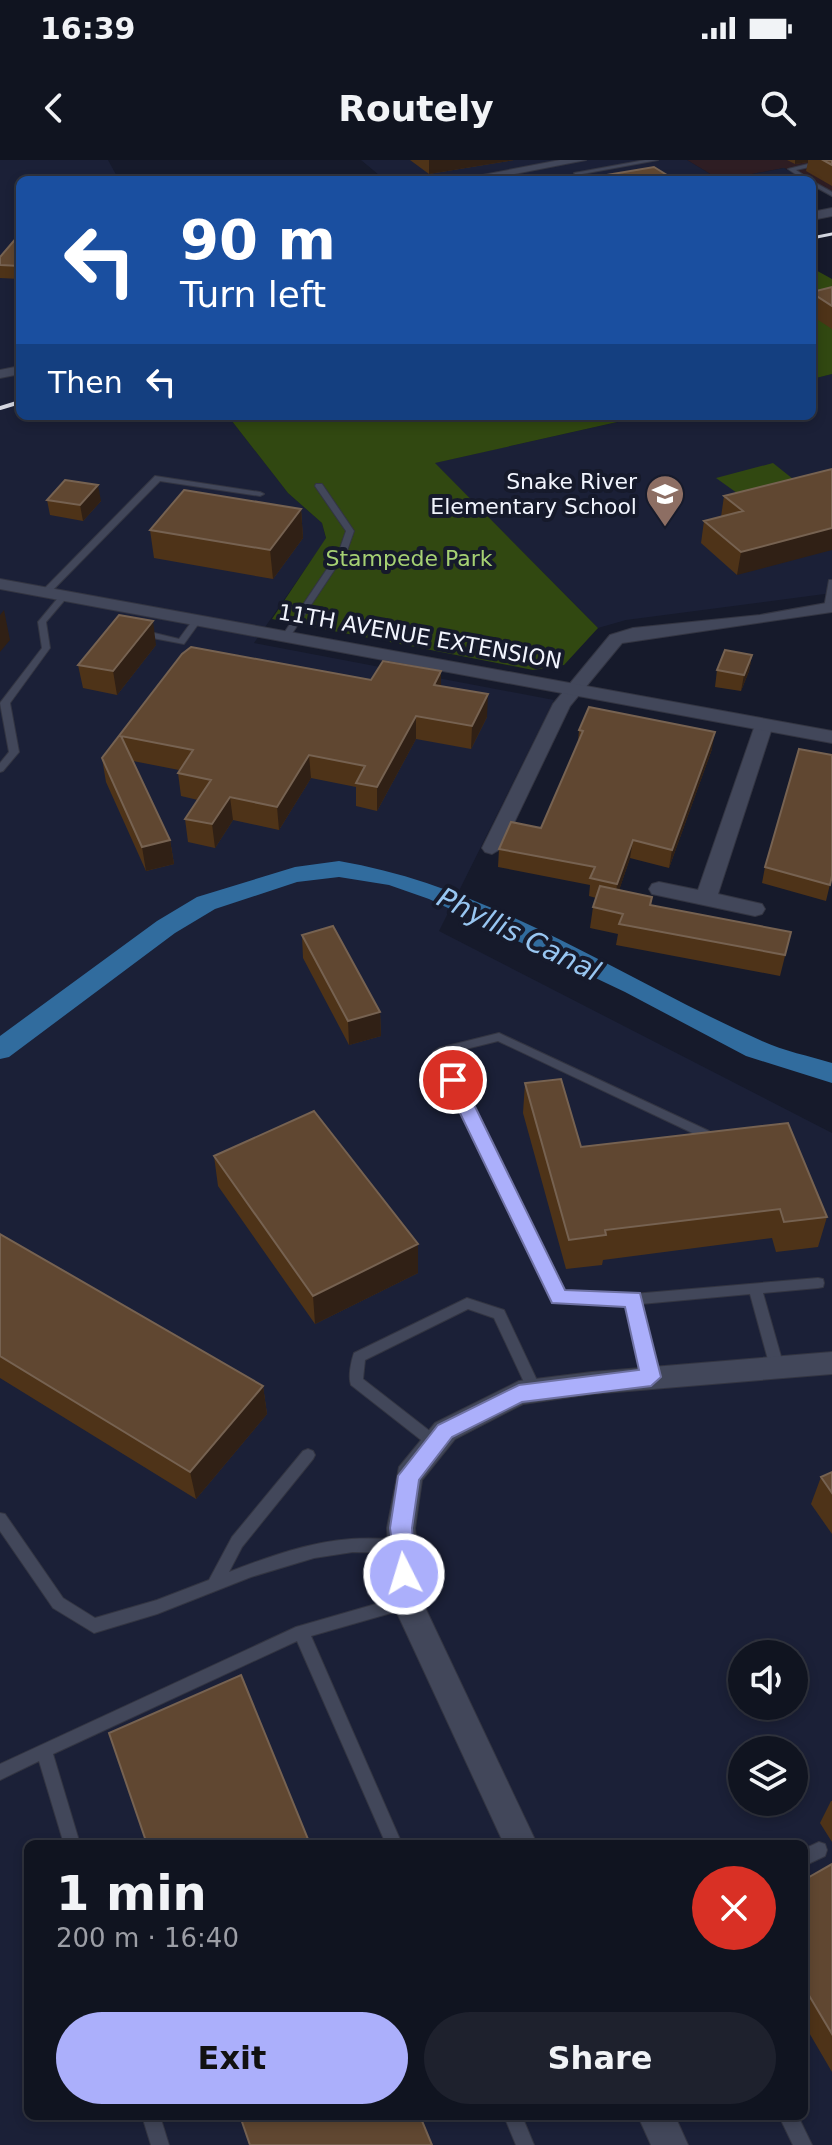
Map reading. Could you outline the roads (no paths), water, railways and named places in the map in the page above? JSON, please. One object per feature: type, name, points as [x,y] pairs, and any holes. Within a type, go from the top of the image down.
[{"type":"street","points":[[487,176],[580,160]]},
{"type":"street","name":"11TH AVENUE EXTENSION","points":[[0,584],[65,595],[129,613],[198,619],[832,737]]},
{"type":"street","points":[[492,848],[562,704],[616,639],[633,633],[760,620],[830,608]]},
{"type":"street","points":[[706,898],[764,725]]},
{"type":"street","points":[[659,889],[755,909]]},
{"type":"street","points":[[519,1840],[407,1602],[401,1528],[409,1476],[445,1431],[519,1393],[651,1377],[832,1363]]},
{"type":"street","points":[[658,2120],[670,2145]]},
{"type":"lane","points":[[581,176],[577,173],[655,160]]},
{"type":"lane","points":[[802,176],[791,169],[832,160]]},
{"type":"lane","points":[[46,592],[158,478],[260,494]]},
{"type":"lane","points":[[286,636],[343,551],[350,531],[319,486]]},
{"type":"lane","points":[[830,608],[832,582]]},
{"type":"lane","points":[[0,769],[14,752],[5,703],[46,648],[42,622],[65,595]]},
{"type":"lane","points":[[130,631],[181,642],[198,619]]},
{"type":"lane","points":[[705,1134],[499,1037],[439,1052],[559,1298],[633,1299],[818,1283]]},
{"type":"lane","points":[[755,1289],[777,1367]]},
{"type":"lane","points":[[633,1299],[651,1377]]},
{"type":"lane","points":[[435,1443],[356,1381],[359,1357],[467,1303],[499,1314],[535,1391]]},
{"type":"lane","points":[[213,1586],[237,1542],[308,1455]]},
{"type":"lane","points":[[0,1519],[58,1603],[94,1626],[141,1616],[291,1558],[346,1546],[402,1546]]},
{"type":"lane","points":[[0,1772],[301,1632],[407,1602]]},
{"type":"lane","points":[[301,1632],[392,1840]]},
{"type":"lane","points":[[44,1750],[71,1840]]},
{"type":"lane","points":[[152,2120],[160,2145]]},
{"type":"lane","points":[[515,2120],[525,2145]]},
{"type":"lane","points":[[790,2120],[803,2145]]},
{"type":"waterway","name":"Phyllis Canal","points":[[0,1050],[166,927],[206,903],[295,875],[339,869],[393,878],[438,893],[634,986],[755,1049],[832,1073]]},
{"type":"railway","points":[[816,237],[832,234]]},
{"type":"railway","points":[[0,408],[16,403]]},
{"type":"place","name":"Snake River Elementary School","points":[[665,528]]},
{"type":"park label","name":"Stampede Park","points":[[409,558]]}]
